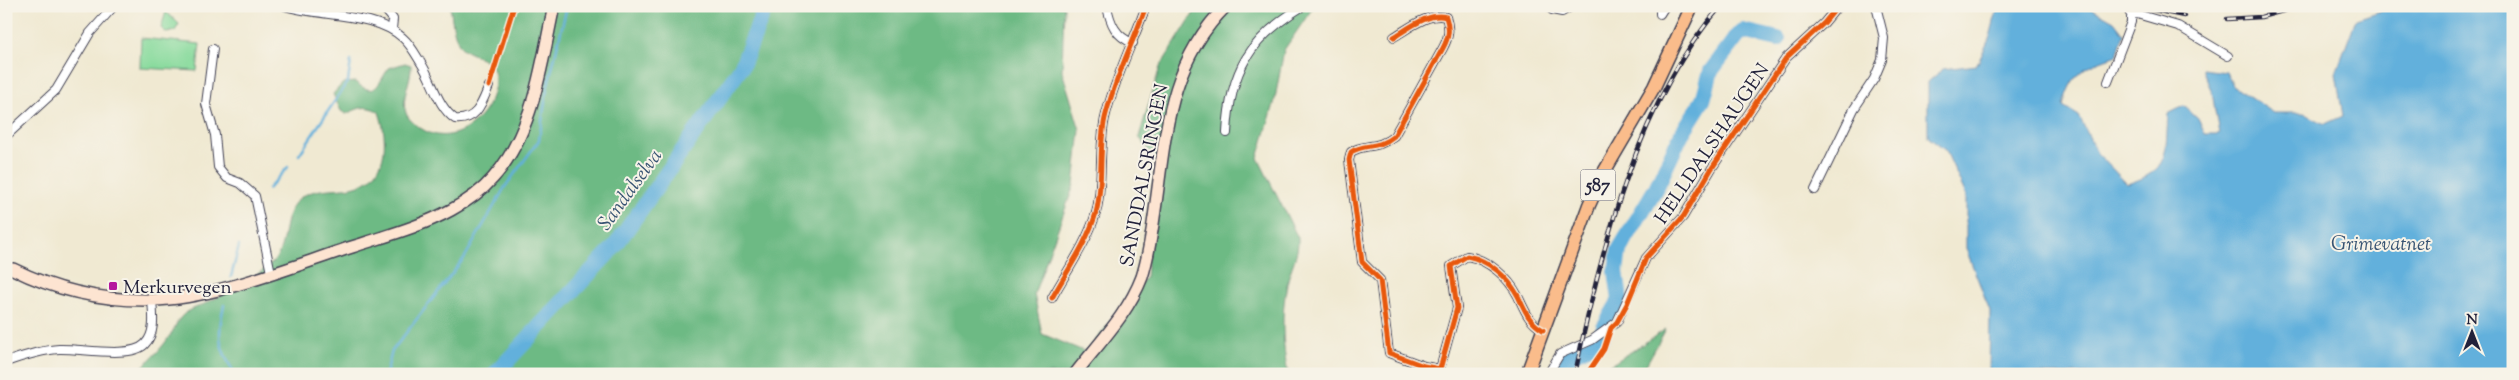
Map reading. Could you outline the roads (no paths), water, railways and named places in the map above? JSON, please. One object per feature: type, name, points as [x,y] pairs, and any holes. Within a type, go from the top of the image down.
[{"type":"main road","points":[[13,269],[56,288],[84,294],[152,300],[191,296],[271,273],[419,225],[450,211],[481,190],[502,167],[522,131],[533,97],[554,6]]},
{"type":"main road","name":"SANDDALSRINGEN","points":[[1075,374],[1124,311],[1137,288],[1149,252],[1166,127],[1177,82],[1194,47],[1226,6]]},
{"type":"main road","name":"587","points":[[1527,374],[1589,205],[1604,172],[1654,87],[1692,6]]},
{"type":"street","points":[[6,136],[56,90],[90,33],[114,6]]},
{"type":"street","points":[[285,6],[316,9],[392,29],[404,39],[415,53],[426,70],[443,107],[455,119],[469,118],[474,114],[480,108],[489,86]]},
{"type":"street","points":[[382,6],[391,15],[392,29]]},
{"type":"street","points":[[1107,6],[1109,16],[1119,36],[1132,43]]},
{"type":"street","points":[[1052,298],[1076,256],[1096,214],[1099,193],[1100,152],[1106,116],[1146,6]]},
{"type":"street","points":[[1226,133],[1230,92],[1243,61],[1253,48],[1272,30],[1303,6]]},
{"type":"street","points":[[1550,6],[1552,10],[1562,12],[1572,6]]},
{"type":"street","points":[[1660,6],[1660,14],[1665,6]]},
{"type":"street","name":"HELLDALSHAUGEN","points":[[1548,374],[1560,354],[1598,336],[1617,322],[1646,258],[1683,217],[1712,168],[1786,58],[1824,23],[1838,6]]},
{"type":"street","points":[[1815,190],[1854,109],[1874,79],[1882,60],[1884,38],[1876,6]]},
{"type":"street","points":[[2108,82],[2131,15],[2126,6]]},
{"type":"street","points":[[2131,15],[2137,14],[2178,26],[2228,56]]},
{"type":"street","points":[[1394,36],[1424,20],[1439,15],[1446,17],[1449,26],[1448,37],[1443,48],[1394,136],[1385,144],[1357,148],[1351,152],[1349,160],[1362,262],[1380,280],[1389,353],[1439,371],[1457,308],[1451,266],[1467,256],[1477,258],[1495,268],[1517,294],[1532,324],[1543,330]]},
{"type":"street","points":[[212,49],[206,104],[215,135],[218,167],[226,178],[240,183],[255,196],[271,273]]},
{"type":"street","points":[[6,362],[37,352],[58,349],[127,352],[140,349],[150,338],[152,332],[152,300]]},
{"type":"water","name":"Grimevatnet","points":[[1998,6],[2087,6],[2114,21],[2124,34],[2117,55],[2088,67],[2076,77],[2063,106],[2079,116],[2097,153],[2127,184],[2152,173],[2159,166],[2163,159],[2167,140],[2168,114],[2184,106],[2199,120],[2205,134],[2219,134],[2212,92],[2202,69],[2226,72],[2233,86],[2274,113],[2304,113],[2325,124],[2343,116],[2336,73],[2356,19],[2396,6],[2513,6],[2513,374],[1989,374],[1990,311],[1966,249],[1966,195],[1946,151],[1928,137],[1928,82],[1943,69],[1977,65],[1990,37]]},
{"type":"waterway","points":[[386,374],[392,351],[465,257],[505,187],[539,140],[547,89],[567,6]]},
{"type":"waterway","name":"Sandalselva","points":[[495,374],[615,246],[741,68],[766,6]]},
{"type":"waterway","points":[[1561,374],[1570,355],[1600,341],[1604,327],[1620,300],[1616,271],[1619,250],[1656,188],[1681,135],[1703,100],[1711,71],[1743,31],[1778,39]]},
{"type":"waterway","points":[[299,155],[348,81],[351,61]]},
{"type":"waterway","points":[[268,189],[288,167]]},
{"type":"waterway","points":[[231,277],[239,246]]},
{"type":"waterway","points":[[224,305],[220,325],[220,341],[225,356],[235,374]]},
{"type":"railway","points":[[1575,374],[1610,229],[1626,180],[1645,132],[1667,86],[1692,44],[1721,6]]},
{"type":"railway","points":[[2135,6],[2184,16]]},
{"type":"railway","points":[[2227,19],[2261,17],[2301,6]]},
{"type":"place","name":"Merkurvegen","points":[[113,286]]}]
